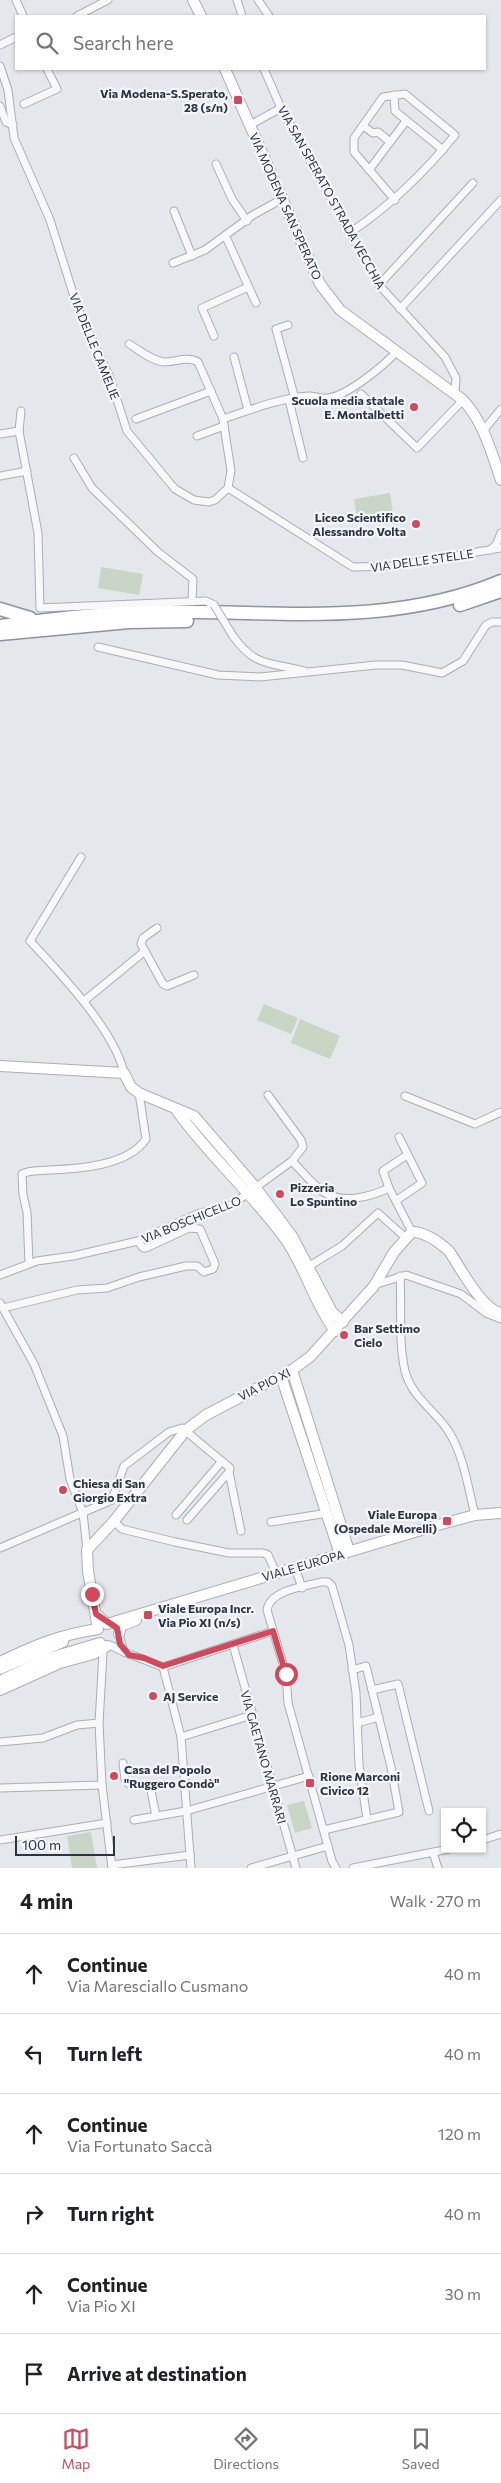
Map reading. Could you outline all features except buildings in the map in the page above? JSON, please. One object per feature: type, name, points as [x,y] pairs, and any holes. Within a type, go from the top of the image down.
[{"type":"highway","points":[[0,634],[44,624],[144,612],[340,615],[394,610],[439,601],[501,582]]},
{"type":"highway","points":[[0,626],[129,622],[343,623],[394,618],[451,607],[501,591]]},
{"type":"highway","points":[[0,609],[44,624]]},
{"type":"highway","points":[[0,640],[44,624]]},
{"type":"street","points":[[16,0],[22,15]]},
{"type":"street","points":[[79,15],[108,0]]},
{"type":"street","points":[[193,0],[200,15]]},
{"type":"street","points":[[237,0],[242,15]]},
{"type":"street","points":[[258,0],[268,15]]},
{"type":"street","points":[[0,44],[15,37]]},
{"type":"street","name":"VIA DELLE CAMELIE","points":[[0,66],[8,90],[14,138],[50,220],[78,309],[110,378],[127,431],[174,489],[194,500],[209,502],[215,500],[228,488]]},
{"type":"street","points":[[24,104],[57,89],[48,70]]},
{"type":"street","name":"VIA MODENA SAN SPERATO","points":[[225,70],[320,284],[340,310],[464,400],[476,414],[484,430],[501,480]]},
{"type":"street","name":"VIA SAN SPERATO STRADA VECCHIA","points":[[264,70],[281,108],[379,285],[445,357],[456,378],[455,392]]},
{"type":"street","points":[[351,232],[395,200],[455,135],[405,94],[383,97],[354,138],[354,152],[395,200]]},
{"type":"street","points":[[394,95],[395,111],[443,150]]},
{"type":"street","points":[[0,106],[6,122],[13,125]]},
{"type":"street","points":[[250,125],[281,108]]},
{"type":"street","points":[[368,170],[406,121]]},
{"type":"street","points":[[363,126],[373,133],[378,132],[390,142]]},
{"type":"street","points":[[216,164],[232,200],[247,221]]},
{"type":"street","points":[[379,285],[473,184]]},
{"type":"street","points":[[173,263],[192,256],[226,237],[282,199]]},
{"type":"street","points":[[400,309],[501,200]]},
{"type":"street","points":[[174,211],[192,256]]},
{"type":"street","points":[[226,237],[256,303]]},
{"type":"street","points":[[214,336],[202,308],[248,287]]},
{"type":"street","points":[[288,325],[276,329],[303,458]]},
{"type":"street","points":[[129,344],[163,362],[192,358],[198,362],[223,422],[230,471],[228,488]]},
{"type":"street","points":[[197,436],[248,410],[309,396],[328,398],[350,388],[374,373],[397,351]]},
{"type":"street","points":[[234,357],[248,410]]},
{"type":"street","points":[[136,419],[210,391]]},
{"type":"street","points":[[361,394],[417,448],[464,400]]},
{"type":"street","points":[[484,430],[501,409]]},
{"type":"street","points":[[21,411],[19,431],[38,533],[40,608],[206,601],[214,605],[232,636],[252,658],[269,664],[309,672]]},
{"type":"street","points":[[0,434],[19,431]]},
{"type":"street","points":[[74,458],[92,488],[158,552],[193,579],[192,602]]},
{"type":"street","points":[[0,476],[27,471]]},
{"type":"street","name":"VIA DELLE STELLE","points":[[228,488],[353,567],[393,566],[501,548]]},
{"type":"street","points":[[489,551],[496,545],[501,533]]},
{"type":"street","points":[[98,647],[218,675],[260,677],[376,665],[402,665],[442,673],[463,661],[486,625],[492,622],[501,622]]},
{"type":"street","points":[[81,857],[30,940],[84,1001],[120,1056],[124,1073],[131,1087],[139,1094],[177,1111],[194,1116],[256,1188],[292,1236],[326,1318],[335,1331]]},
{"type":"street","points":[[157,928],[143,938],[141,944],[163,984],[167,986],[194,975]]},
{"type":"street","points":[[84,1001],[145,952]]},
{"type":"street","points":[[0,1066],[124,1073]]},
{"type":"street","points":[[0,1275],[29,1264],[28,1212],[23,1195],[22,1174],[82,1168],[108,1163],[135,1150],[146,1139],[146,1129],[139,1094]]},
{"type":"street","points":[[268,1095],[302,1143],[301,1153],[292,1161],[322,1191],[340,1198],[373,1196],[389,1188]]},
{"type":"street","points":[[405,1096],[475,1124],[501,1112]]},
{"type":"street","points":[[177,1111],[286,1240],[306,1268],[332,1312],[343,1322]]},
{"type":"street","points":[[396,1200],[422,1183],[399,1137]]},
{"type":"street","points":[[407,1155],[383,1171],[409,1235]]},
{"type":"street","name":"VIA BOSCHICELLO","points":[[29,1264],[138,1241],[198,1214],[233,1204],[292,1161]]},
{"type":"street","points":[[306,1268],[342,1246],[378,1212],[409,1235],[425,1235],[445,1247],[484,1302],[496,1312],[501,1313]]},
{"type":"street","points":[[138,1241],[143,1248],[146,1248],[189,1228],[200,1229],[215,1264],[213,1269],[204,1272],[197,1266],[186,1266],[140,1277],[107,1288],[77,1290],[2,1305],[34,1364],[63,1436],[70,1479],[83,1513],[88,1571],[96,1614],[105,1646],[99,1723],[102,1784],[112,1867],[190,1855]]},
{"type":"street","name":"VIA PIO XI","points":[[87,1550],[114,1521],[186,1430],[214,1410],[292,1370],[310,1357],[374,1286],[409,1235]]},
{"type":"street","points":[[374,1286],[406,1275],[461,1294],[486,1313],[501,1319]]},
{"type":"street","points":[[400,1276],[402,1348],[405,1372],[416,1396],[448,1431],[458,1450],[475,1516]]},
{"type":"street","points":[[292,1370],[344,1553]]},
{"type":"street","points":[[281,1376],[328,1513],[344,1553]]},
{"type":"street","points":[[0,1548],[112,1500],[124,1466],[169,1432],[182,1428],[230,1468],[229,1472],[241,1532]]},
{"type":"street","points":[[176,1515],[222,1461]]},
{"type":"street","points":[[187,1520],[229,1472]]},
{"type":"street","points":[[271,1522],[328,1513]]},
{"type":"street","name":"VIALE EUROPA","points":[[101,1628],[344,1553],[475,1516],[501,1513]]},
{"type":"street","name":"VIALE EUROPA","points":[[105,1646],[116,1642],[121,1626],[131,1622],[448,1529],[476,1522],[501,1519]]},
{"type":"street","points":[[114,1521],[122,1529],[175,1542],[229,1553],[263,1553],[268,1555],[276,1573]]},
{"type":"street","points":[[297,1573],[302,1588]]},
{"type":"street","points":[[336,1868],[328,1846],[288,1703],[286,1674],[267,1610],[268,1602],[276,1596],[320,1582],[328,1582],[332,1586],[349,1645],[359,1765],[368,1819]]},
{"type":"street","points":[[0,1662],[38,1643],[62,1636],[114,1626],[124,1652]]},
{"type":"street","points":[[0,1670],[56,1644],[101,1628]]},
{"type":"street","points":[[0,1680],[46,1659],[105,1646],[163,1666],[273,1631]]},
{"type":"street","name":"VIA GAETANO MARRARI","points":[[233,1645],[296,1868]]},
{"type":"street","points":[[0,1690],[60,1663],[93,1654],[105,1646]]},
{"type":"street","points":[[163,1666],[181,1737],[191,1868]]},
{"type":"street","points":[[324,1830],[399,1812],[391,1768],[366,1666],[352,1670]]},
{"type":"street","points":[[372,1690],[398,1684],[429,1811]]},
{"type":"street","points":[[181,1737],[252,1714]]},
{"type":"street","points":[[357,1723],[379,1717]]},
{"type":"street","points":[[0,1742],[43,1738],[77,1725],[99,1723]]},
{"type":"street","points":[[123,1763],[126,1782],[132,1785],[150,1785],[156,1816]]},
{"type":"street","points":[[134,1820],[186,1811],[309,1776]]},
{"type":"street","points":[[0,1788],[102,1784]]},
{"type":"street","points":[[0,1840],[107,1823]]},
{"type":"street","points":[[486,1839],[501,1834]]},
{"type":"street","points":[[250,1868],[328,1846]]},
{"type":"street","points":[[353,1868],[441,1851]]},
{"type":"street","points":[[433,1853],[438,1868]]},
{"type":"green space","points":[[390,493],[393,513],[357,518],[354,499]]},
{"type":"green space","points":[[101,567],[143,574],[139,595],[98,588]]},
{"type":"green space","points":[[264,1004],[298,1018],[291,1034],[257,1020]]},
{"type":"green space","points":[[300,1019],[340,1036],[330,1059],[291,1043]]},
{"type":"green space","points":[[304,1801],[312,1828],[295,1833],[287,1805]]},
{"type":"green space","points":[[91,1832],[97,1868],[72,1868],[67,1836]]},
{"type":"place","name":"Via Modena-S.Sperato, 28 (s/n)","points":[[238,100]]},
{"type":"place","name":"Scuola media statale E. Montalbetti","points":[[414,407]]},
{"type":"place","name":"Liceo Scientifico Alessandro Volta","points":[[416,524]]},
{"type":"place","name":"Pizzeria Lo Spuntino","points":[[280,1194]]},
{"type":"place","name":"Bar Settimo Cielo","points":[[344,1335]]},
{"type":"place","name":"Chiesa di San Giorgio Extra","points":[[63,1490]]},
{"type":"place","name":"Viale Europa (Ospedale Morelli)","points":[[447,1521]]},
{"type":"place","name":"Viale Europa Incr. Via Pio XI (n/s)","points":[[148,1615]]},
{"type":"place","name":"AJ Service","points":[[153,1696]]},
{"type":"place","name":"Casa del Popolo \"Ruggero Condò\"","points":[[114,1776]]},
{"type":"place","name":"Rione Marconi Civico 12","points":[[310,1783]]},
{"type":"route","points":[[92,1594],[96,1614],[107,1624],[117,1628],[120,1644],[126,1654],[144,1658],[163,1666],[273,1631],[286,1674]]}]
